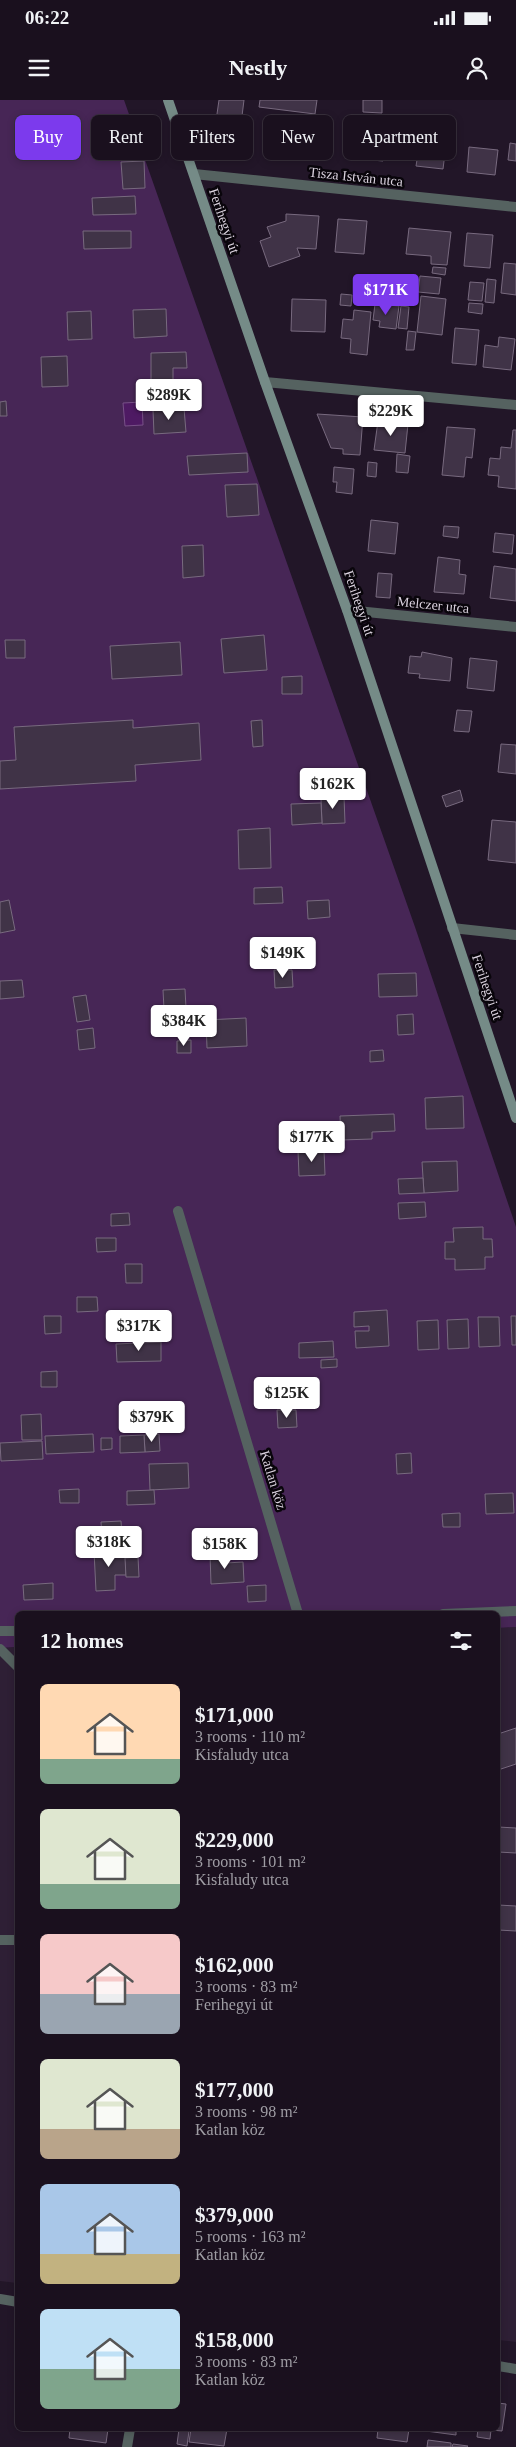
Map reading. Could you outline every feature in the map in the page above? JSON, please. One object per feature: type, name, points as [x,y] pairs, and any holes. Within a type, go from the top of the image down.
[{"type":"main road","name":"Ferihegyi út","points":[[168,100],[265,382],[347,610],[516,1118]]},
{"type":"street","name":"Tisza István utca","points":[[194,174],[516,207]]},
{"type":"street","points":[[265,382],[516,405]]},
{"type":"street","name":"Melczer utca","points":[[347,610],[516,627]]},
{"type":"street","points":[[452,928],[516,935]]},
{"type":"street","name":"Katlan köz","points":[[178,1210],[297,1611]]},
{"type":"street","points":[[498,1611],[516,1610]]},
{"type":"street","points":[[0,1631],[15,1630]]},
{"type":"street","points":[[0,1649],[15,1664]]},
{"type":"street","points":[[0,1940],[15,1940]]},
{"type":"street","points":[[0,2299],[15,2302]]},
{"type":"street","points":[[500,2366],[516,2368]]},
{"type":"street","points":[[128,2447],[130,2431]]},
{"type":"shaded area","points":[[0,100],[124,100],[129,115],[91,115],[91,160],[145,160],[415,927],[516,1227],[516,1627],[500,1628],[500,1611],[15,1611],[15,1647],[0,1648]]},
{"type":"shaded area","points":[[142,402],[143,425],[125,426],[123,403]]},
{"type":"shaded area","points":[[516,1627],[516,2342],[500,2340],[500,1628]]},
{"type":"shaded area","points":[[15,1647],[15,2283],[0,2281],[0,1648]]},
{"type":"building","points":[[219,100],[244,100],[242,115],[217,115]]},
{"type":"building","points":[[260,100],[317,100],[315,114],[259,107]]},
{"type":"building","points":[[363,100],[382,100],[382,113],[363,112]]},
{"type":"building","points":[[510,143],[516,144],[516,161],[508,160]]},
{"type":"building","points":[[469,147],[498,150],[495,175],[467,172]]},
{"type":"building","points":[[417,160],[444,160],[443,169],[416,166]]},
{"type":"building","points":[[144,161],[145,188],[123,189],[121,162]]},
{"type":"building","points":[[135,196],[136,214],[93,215],[92,198]]},
{"type":"building","points":[[286,214],[319,216],[316,249],[297,248],[300,256],[269,267],[260,241],[271,237],[267,227],[286,221]]},
{"type":"building","points":[[338,219],[367,221],[364,254],[335,252]]},
{"type":"building","points":[[409,228],[451,232],[447,265],[431,264],[431,256],[406,254]]},
{"type":"building","points":[[83,231],[131,231],[131,248],[84,249]]},
{"type":"building","points":[[467,233],[493,235],[490,268],[464,266]]},
{"type":"building","points":[[504,263],[516,264],[516,295],[501,293]]},
{"type":"building","points":[[433,267],[446,268],[445,275],[432,273]]},
{"type":"building","points":[[420,276],[441,278],[439,294],[418,292]]},
{"type":"building","points":[[487,279],[496,280],[494,303],[485,302]]},
{"type":"building","points":[[470,282],[484,283],[482,301],[468,300]]},
{"type":"building","points":[[341,294],[352,295],[351,306],[340,305]]},
{"type":"building","points":[[397,295],[409,296],[408,302],[397,300]]},
{"type":"building","points":[[421,296],[446,299],[442,335],[417,332]]},
{"type":"building","points":[[292,299],[326,300],[325,332],[291,331]]},
{"type":"building","points":[[469,303],[483,304],[482,314],[468,312]]},
{"type":"building","points":[[375,304],[399,306],[396,329],[379,327],[380,321],[373,320]]},
{"type":"building","points":[[401,306],[409,307],[407,329],[398,328]]},
{"type":"building","points":[[166,309],[167,336],[134,338],[133,310]]},
{"type":"building","points":[[354,310],[371,312],[367,355],[350,353],[351,339],[341,338],[343,319],[353,320]]},
{"type":"building","points":[[91,311],[92,339],[68,340],[67,312]]},
{"type":"building","points":[[455,328],[479,330],[476,365],[452,363]]},
{"type":"building","points":[[408,331],[416,332],[414,350],[406,350]]},
{"type":"building","points":[[499,337],[515,339],[511,370],[483,367],[485,345],[498,347]]},
{"type":"building","points":[[186,352],[187,368],[173,368],[173,383],[151,383],[151,353]]},
{"type":"building","points":[[67,356],[68,386],[42,387],[41,357]]},
{"type":"building","points":[[6,401],[7,416],[0,416],[0,402]]},
{"type":"building","points":[[184,408],[186,432],[154,434],[153,410]]},
{"type":"building","points":[[317,414],[363,417],[360,455],[343,454],[343,449],[331,448]]},
{"type":"building","points":[[378,421],[408,424],[405,453],[374,450]]},
{"type":"building","points":[[447,427],[475,429],[472,458],[466,457],[464,477],[442,475]]},
{"type":"building","points":[[513,430],[516,430],[516,489],[498,487],[499,476],[488,475],[490,458],[500,459],[501,447],[511,448]]},
{"type":"building","points":[[247,453],[248,472],[189,475],[187,456]]},
{"type":"building","points":[[397,454],[410,456],[408,473],[396,472]]},
{"type":"building","points":[[368,462],[377,463],[376,477],[367,476]]},
{"type":"building","points":[[334,467],[354,469],[352,494],[336,492],[337,482],[333,482]]},
{"type":"building","points":[[257,484],[259,515],[227,517],[225,485]]},
{"type":"building","points":[[371,520],[398,523],[395,554],[368,551]]},
{"type":"building","points":[[444,526],[459,527],[458,538],[443,536]]},
{"type":"building","points":[[495,533],[514,535],[512,554],[493,552]]},
{"type":"building","points":[[203,545],[204,576],[183,578],[182,546]]},
{"type":"building","points":[[438,557],[460,560],[459,574],[466,575],[464,594],[434,592]]},
{"type":"building","points":[[494,566],[516,569],[516,601],[490,598]]},
{"type":"building","points":[[378,573],[392,574],[390,598],[376,597]]},
{"type":"building","points":[[264,635],[267,670],[224,673],[221,639]]},
{"type":"building","points":[[5,640],[25,640],[25,658],[6,658]]},
{"type":"building","points":[[180,642],[182,675],[112,679],[110,646]]},
{"type":"building","points":[[422,652],[452,658],[450,681],[419,678],[420,674],[408,673],[410,656],[421,657]]},
{"type":"building","points":[[470,658],[497,661],[494,691],[467,688]]},
{"type":"building","points":[[302,676],[302,694],[282,694],[282,677]]},
{"type":"building","points":[[457,710],[472,711],[469,732],[454,731]]},
{"type":"building","points":[[133,720],[133,728],[199,723],[201,760],[135,765],[136,781],[0,789],[0,761],[16,760],[14,727]]},
{"type":"building","points":[[262,720],[263,746],[253,747],[251,721]]},
{"type":"building","points":[[501,744],[516,745],[516,774],[498,772]]},
{"type":"building","points":[[460,790],[463,801],[446,807],[442,796]]},
{"type":"building","points":[[344,797],[345,823],[322,824],[321,798]]},
{"type":"building","points":[[321,803],[322,823],[292,825],[291,804]]},
{"type":"building","points":[[492,820],[516,822],[516,863],[488,860]]},
{"type":"building","points":[[270,828],[271,868],[239,869],[238,830]]},
{"type":"building","points":[[282,887],[283,903],[254,904],[254,888]]},
{"type":"building","points":[[9,900],[15,930],[0,933],[0,902]]},
{"type":"building","points":[[329,900],[330,917],[308,919],[307,901]]},
{"type":"building","points":[[274,970],[292,970],[293,987],[275,988]]},
{"type":"building","points":[[416,973],[417,996],[379,997],[378,974]]},
{"type":"building","points":[[22,980],[24,997],[0,999],[0,981]]},
{"type":"building","points":[[185,989],[186,1008],[164,1009],[163,990]]},
{"type":"building","points":[[86,995],[90,1020],[77,1022],[73,997]]},
{"type":"building","points":[[413,1014],[414,1034],[398,1035],[397,1015]]},
{"type":"building","points":[[246,1018],[247,1046],[207,1048],[206,1020]]},
{"type":"building","points":[[93,1028],[95,1048],[79,1050],[77,1030]]},
{"type":"building","points":[[191,1040],[191,1053],[177,1053],[177,1041]]},
{"type":"building","points":[[383,1050],[384,1061],[370,1062],[370,1051]]},
{"type":"building","points":[[463,1096],[464,1128],[426,1129],[425,1098]]},
{"type":"building","points":[[394,1114],[395,1131],[372,1132],[372,1139],[341,1140],[340,1116]]},
{"type":"building","points":[[324,1150],[325,1175],[299,1176],[298,1151]]},
{"type":"building","points":[[457,1161],[458,1191],[424,1193],[422,1162]]},
{"type":"building","points":[[423,1178],[424,1193],[399,1194],[398,1179]]},
{"type":"building","points":[[425,1202],[426,1217],[399,1219],[398,1203]]},
{"type":"building","points":[[129,1213],[130,1225],[111,1226],[111,1214]]},
{"type":"building","points":[[483,1227],[483,1239],[492,1239],[493,1257],[485,1257],[485,1269],[455,1270],[455,1259],[445,1259],[445,1242],[454,1242],[453,1228]]},
{"type":"building","points":[[96,1238],[116,1238],[116,1251],[97,1252]]},
{"type":"building","points":[[125,1264],[142,1264],[142,1283],[126,1283]]},
{"type":"building","points":[[77,1297],[97,1297],[98,1311],[77,1312]]},
{"type":"building","points":[[387,1310],[389,1346],[356,1348],[355,1331],[369,1331],[369,1326],[354,1327],[354,1312]]},
{"type":"building","points":[[44,1316],[61,1316],[61,1333],[45,1334]]},
{"type":"building","points":[[511,1316],[516,1316],[516,1345],[512,1345]]},
{"type":"building","points":[[478,1317],[499,1317],[500,1346],[479,1347]]},
{"type":"building","points":[[468,1319],[469,1348],[448,1349],[447,1320]]},
{"type":"building","points":[[438,1320],[439,1349],[418,1350],[417,1321]]},
{"type":"building","points":[[333,1341],[334,1357],[299,1358],[299,1343]]},
{"type":"building","points":[[161,1342],[161,1361],[117,1362],[116,1344]]},
{"type":"building","points":[[337,1359],[337,1367],[321,1368],[321,1360]]},
{"type":"building","points":[[57,1371],[57,1387],[41,1387],[41,1372]]},
{"type":"building","points":[[277,1410],[296,1410],[297,1427],[278,1428]]},
{"type":"building","points":[[41,1414],[42,1440],[22,1440],[21,1415]]},
{"type":"building","points":[[93,1434],[94,1452],[46,1454],[45,1436]]},
{"type":"building","points":[[159,1434],[160,1451],[145,1452],[144,1435]]},
{"type":"building","points":[[144,1435],[145,1452],[120,1453],[120,1436]]},
{"type":"building","points":[[101,1438],[112,1438],[112,1449],[101,1450]]},
{"type":"building","points":[[42,1441],[43,1459],[1,1461],[0,1443]]},
{"type":"building","points":[[411,1453],[412,1473],[397,1474],[396,1454]]},
{"type":"building","points":[[188,1463],[189,1488],[150,1490],[149,1464]]},
{"type":"building","points":[[79,1489],[79,1503],[60,1503],[59,1490]]},
{"type":"building","points":[[154,1490],[155,1504],[127,1505],[127,1491]]},
{"type":"building","points":[[513,1493],[514,1513],[486,1514],[485,1494]]},
{"type":"building","points":[[460,1513],[460,1527],[443,1527],[442,1514]]},
{"type":"building","points":[[121,1521],[122,1535],[102,1536],[101,1522]]},
{"type":"building","points":[[125,1550],[126,1575],[115,1575],[115,1590],[96,1591],[94,1551]]},
{"type":"building","points":[[210,1554],[226,1554],[226,1563],[243,1562],[244,1582],[211,1584]]},
{"type":"building","points":[[138,1557],[139,1577],[126,1577],[125,1558]]},
{"type":"building","points":[[53,1583],[53,1599],[24,1600],[23,1585]]},
{"type":"building","points":[[266,1585],[266,1601],[248,1602],[247,1586]]},
{"type":"building","points":[[516,1728],[516,1764],[500,1769],[500,1733]]},
{"type":"building","points":[[500,1827],[516,1828],[516,1853],[500,1852]]},
{"type":"building","points":[[500,1905],[516,1906],[516,1931],[500,1930]]},
{"type":"building","points":[[500,2403],[506,2404],[502,2431],[500,2431]]},
{"type":"building","points":[[70,2431],[108,2431],[106,2443],[69,2438]]},
{"type":"building","points":[[179,2431],[189,2431],[187,2446],[177,2444]]},
{"type":"building","points":[[191,2431],[227,2431],[224,2446],[189,2442]]},
{"type":"building","points":[[378,2431],[409,2431],[407,2442],[377,2438]]},
{"type":"building","points":[[426,2431],[456,2431],[456,2435]]},
{"type":"building","points":[[478,2431],[491,2431],[490,2439],[477,2437]]},
{"type":"building","points":[[428,2440],[451,2443],[451,2447],[427,2447]]},
{"type":"building","points":[[453,2444],[468,2446],[452,2447]]}]
